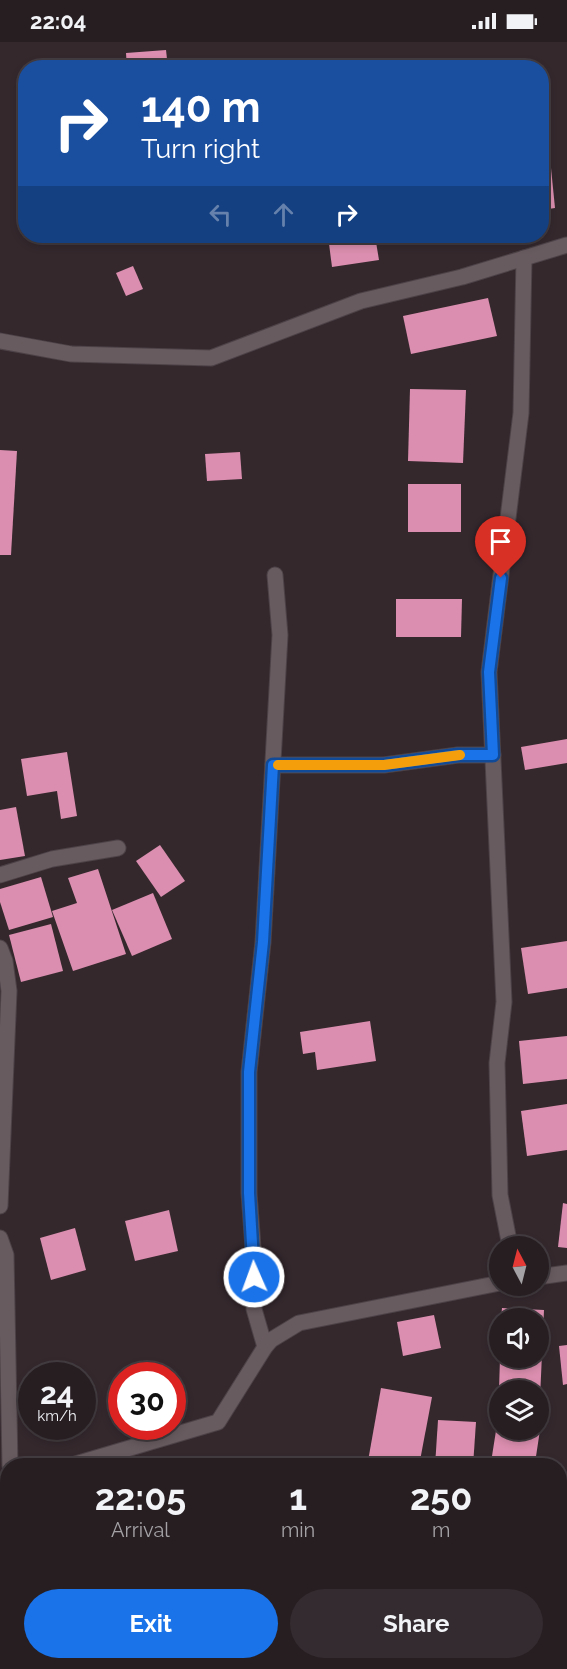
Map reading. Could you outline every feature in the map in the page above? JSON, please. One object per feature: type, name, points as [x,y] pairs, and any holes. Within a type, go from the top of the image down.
[{"type":"street","points":[[0,341],[71,354],[211,358],[361,301],[462,278],[567,245]]},
{"type":"street","points":[[508,1236],[500,1195],[497,1063],[504,1002],[489,672],[521,413],[524,258]]},
{"type":"street","points":[[265,1347],[254,1309],[255,1261],[249,1193],[249,1072],[263,942],[280,635],[275,575]]},
{"type":"street","points":[[273,765],[384,765],[458,755],[493,755]]},
{"type":"street","points":[[0,875],[52,859],[118,848]]},
{"type":"street","points":[[0,948],[5,961],[9,991],[0,1206]]},
{"type":"street","points":[[0,1238],[6,1255],[10,1458]]},
{"type":"street","points":[[549,1275],[567,1273]]},
{"type":"street","points":[[96,1458],[218,1422],[265,1347],[271,1340],[300,1323],[489,1285]]},
{"type":"building","points":[[166,50],[167,60],[126,60],[126,53]]},
{"type":"building","points":[[549,158],[555,208],[549,209]]},
{"type":"building","points":[[329,243],[376,243],[379,260],[332,267]]},
{"type":"building","points":[[133,266],[143,289],[126,296],[116,273]]},
{"type":"building","points":[[488,298],[497,336],[411,354],[403,316]]},
{"type":"building","points":[[410,389],[466,390],[463,463],[408,461]]},
{"type":"building","points":[[0,450],[17,451],[11,555],[0,555]]},
{"type":"building","points":[[240,452],[242,479],[207,481],[205,454]]},
{"type":"building","points":[[408,484],[461,484],[461,532],[408,532]]},
{"type":"building","points":[[396,599],[462,599],[461,637],[396,637]]},
{"type":"building","points":[[567,739],[567,763],[525,770],[521,747]]},
{"type":"building","points":[[67,752],[77,816],[61,819],[57,791],[27,796],[21,759]]},
{"type":"building","points":[[16,807],[25,856],[0,860],[0,810]]},
{"type":"building","points":[[160,845],[185,881],[161,897],[136,861]]},
{"type":"building","points":[[98,869],[126,954],[73,971],[52,911],[77,903],[68,878]]},
{"type":"building","points":[[41,877],[53,917],[9,930],[0,902],[0,889]]},
{"type":"building","points":[[153,893],[172,939],[132,956],[112,910]]},
{"type":"building","points":[[51,924],[63,971],[21,982],[9,935]]},
{"type":"building","points":[[567,941],[567,988],[528,994],[521,948]]},
{"type":"building","points":[[370,1021],[376,1061],[317,1070],[315,1052],[303,1054],[300,1032]]},
{"type":"building","points":[[567,1036],[567,1079],[523,1084],[519,1041]]},
{"type":"building","points":[[567,1104],[567,1150],[527,1156],[521,1111]]},
{"type":"building","points":[[563,1203],[567,1204],[567,1248],[558,1247]]},
{"type":"building","points":[[169,1210],[178,1251],[135,1261],[125,1221]]},
{"type":"building","points":[[75,1228],[86,1270],[51,1280],[40,1238]]},
{"type":"building","points":[[434,1315],[441,1348],[403,1356],[397,1322]]},
{"type":"building","points":[[567,1345],[567,1384],[563,1385],[559,1346]]},
{"type":"building","points":[[500,1368],[541,1368],[541,1380],[499,1380]]},
{"type":"building","points":[[381,1388],[432,1397],[421,1458],[369,1458]]},
{"type":"building","points":[[438,1420],[476,1422],[474,1458],[436,1458]]},
{"type":"building","points":[[495,1440],[538,1440],[536,1458],[492,1456]]},
{"type":"slow traffic","points":[[278,765],[384,765],[460,755]]},
{"type":"route","points":[[254,1277],[255,1261],[249,1193],[249,1072],[263,942],[273,765],[384,765],[458,755],[493,755],[489,672],[501,578]]}]
